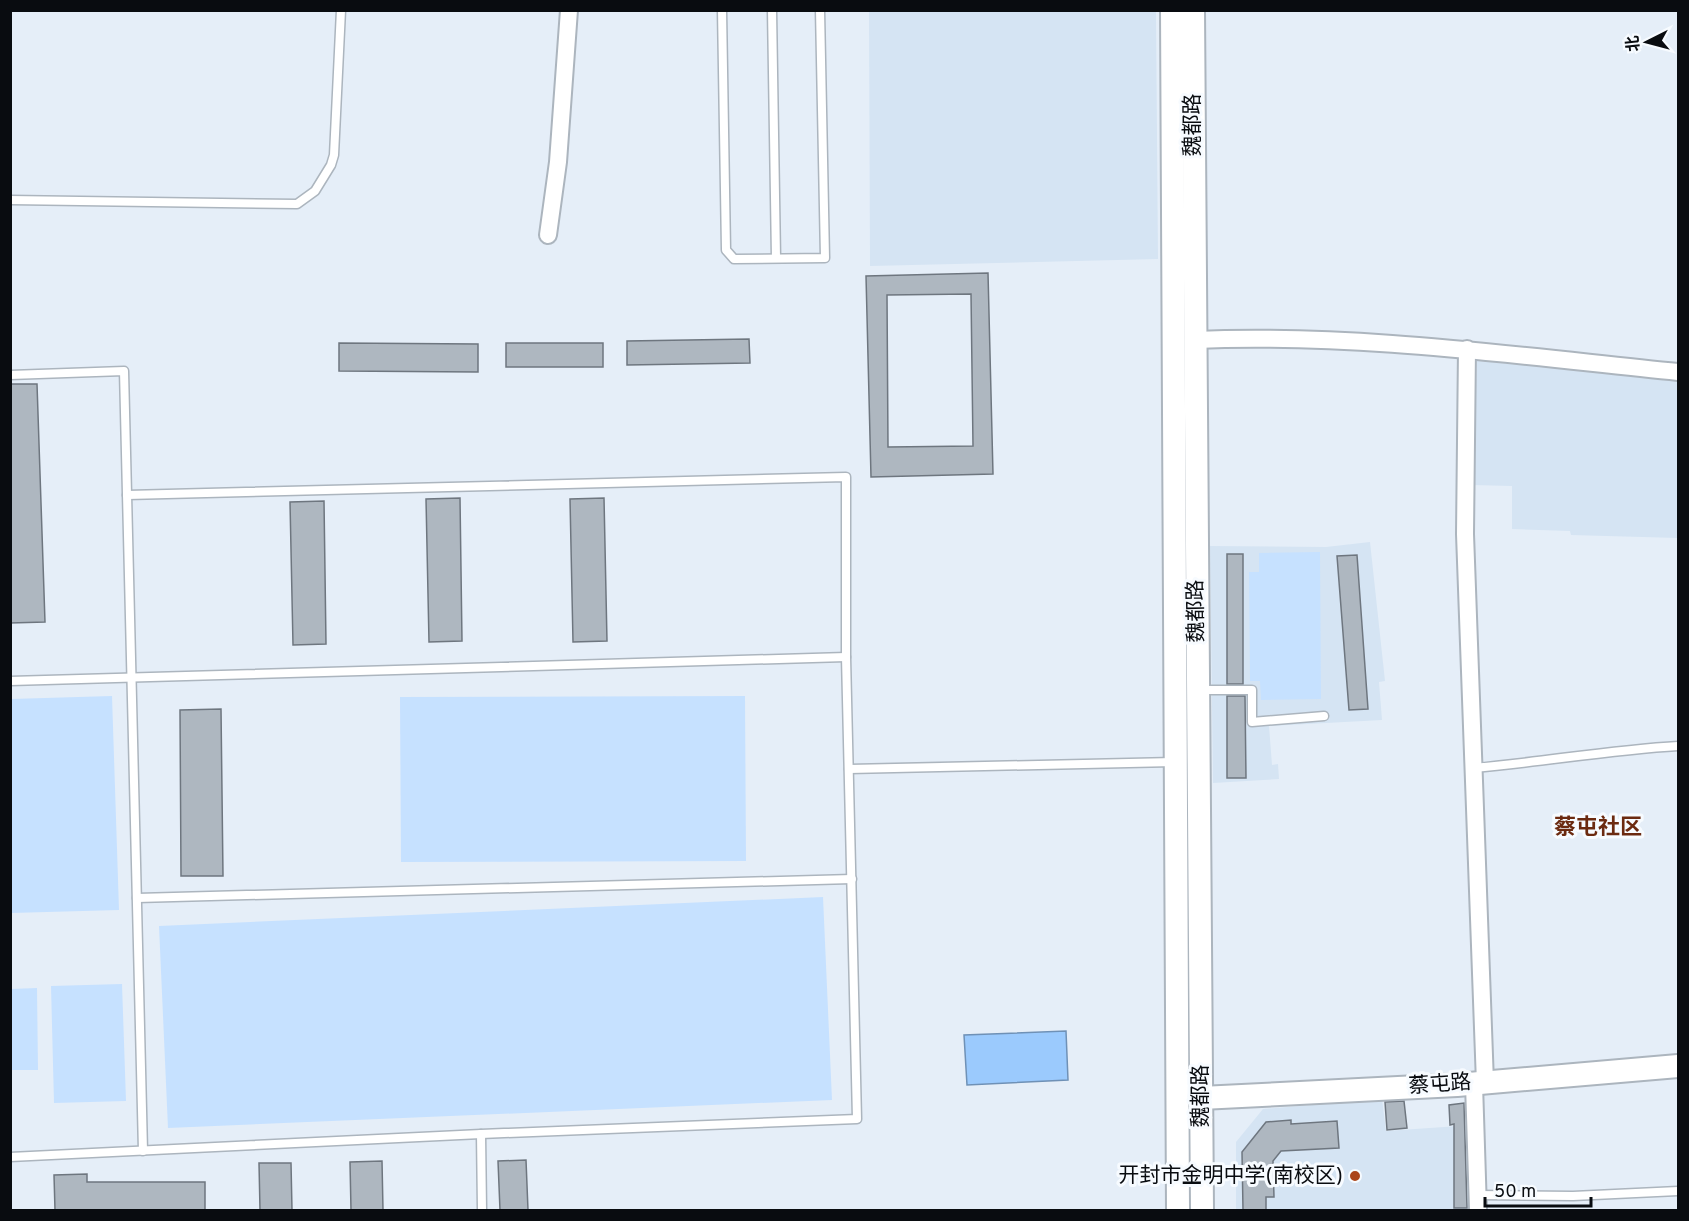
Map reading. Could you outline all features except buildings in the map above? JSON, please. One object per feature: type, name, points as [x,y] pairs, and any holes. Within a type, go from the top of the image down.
[{"type":"main road","name":"魏都路","points":[[1172,10],[1178,1210]]},
{"type":"main road","name":"魏都路","points":[[1193,10],[1202,1210]]},
{"type":"main road","name":"蔡屯路","points":[[1201,1098],[1479,1083],[1678,1065]]},
{"type":"street","points":[[548,236],[558,162],[569,10]]},
{"type":"street","points":[[1195,340],[1259,338],[1467,349],[1678,372]]},
{"type":"street","points":[[1467,349],[1465,534],[1474,768],[1479,1083],[1478,1203]]},
{"type":"lane","points":[[10,200],[297,204],[324,179],[334,154],[341,10]]},
{"type":"lane","points":[[722,10],[726,250],[734,259],[825,258],[820,10]]},
{"type":"lane","points":[[772,10],[776,258]]},
{"type":"lane","points":[[10,375],[124,371],[143,1151]]},
{"type":"lane","points":[[10,1157],[481,1134],[857,1119],[846,657],[846,477],[127,495]]},
{"type":"lane","points":[[10,681],[846,657]]},
{"type":"lane","points":[[1198,690],[1252,690],[1252,722],[1324,716]]},
{"type":"lane","points":[[1474,768],[1678,746]]},
{"type":"lane","points":[[849,769],[1174,762]]},
{"type":"lane","points":[[137,898],[852,879]]},
{"type":"lane","points":[[481,1134],[482,1210]]},
{"type":"lane","points":[[1478,1203],[1678,1191]]},
{"type":"shaded area","points":[[869,11],[1156,11],[1158,259],[870,266]]},
{"type":"shaded area","points":[[1481,357],[1678,377],[1678,538],[1571,535],[1570,531],[1512,529],[1512,486],[1472,485],[1477,361]]},
{"type":"shaded area","points":[[1370,542],[1385,681],[1379,682],[1382,720],[1269,726],[1272,765],[1278,764],[1279,779],[1213,783],[1210,546],[1326,547]]},
{"type":"shaded area","points":[[1320,552],[1321,699],[1261,700],[1260,681],[1250,681],[1249,572],[1259,572],[1259,553]]},
{"type":"shaded area","points":[[112,696],[119,910],[11,913],[11,699]]},
{"type":"shaded area","points":[[745,696],[746,861],[401,862],[400,697]]},
{"type":"shaded area","points":[[823,897],[832,1100],[168,1128],[159,926]]},
{"type":"shaded area","points":[[122,984],[126,1101],[54,1103],[51,986]]},
{"type":"shaded area","points":[[37,988],[38,1070],[11,1070],[11,989]]},
{"type":"shaded area","name":"开封市金明中学(南校区)","points":[[1382,1099],[1386,1131],[1473,1125],[1474,1210],[1236,1210],[1236,1142],[1263,1109]]},
{"type":"water","points":[[1066,1031],[1068,1080],[967,1085],[964,1035]]},
{"type":"place","name":"开封市金明中学(南校区)","points":[[1355,1176]]},
{"type":"district","name":"蔡屯社区","points":[[1598,828]]}]
